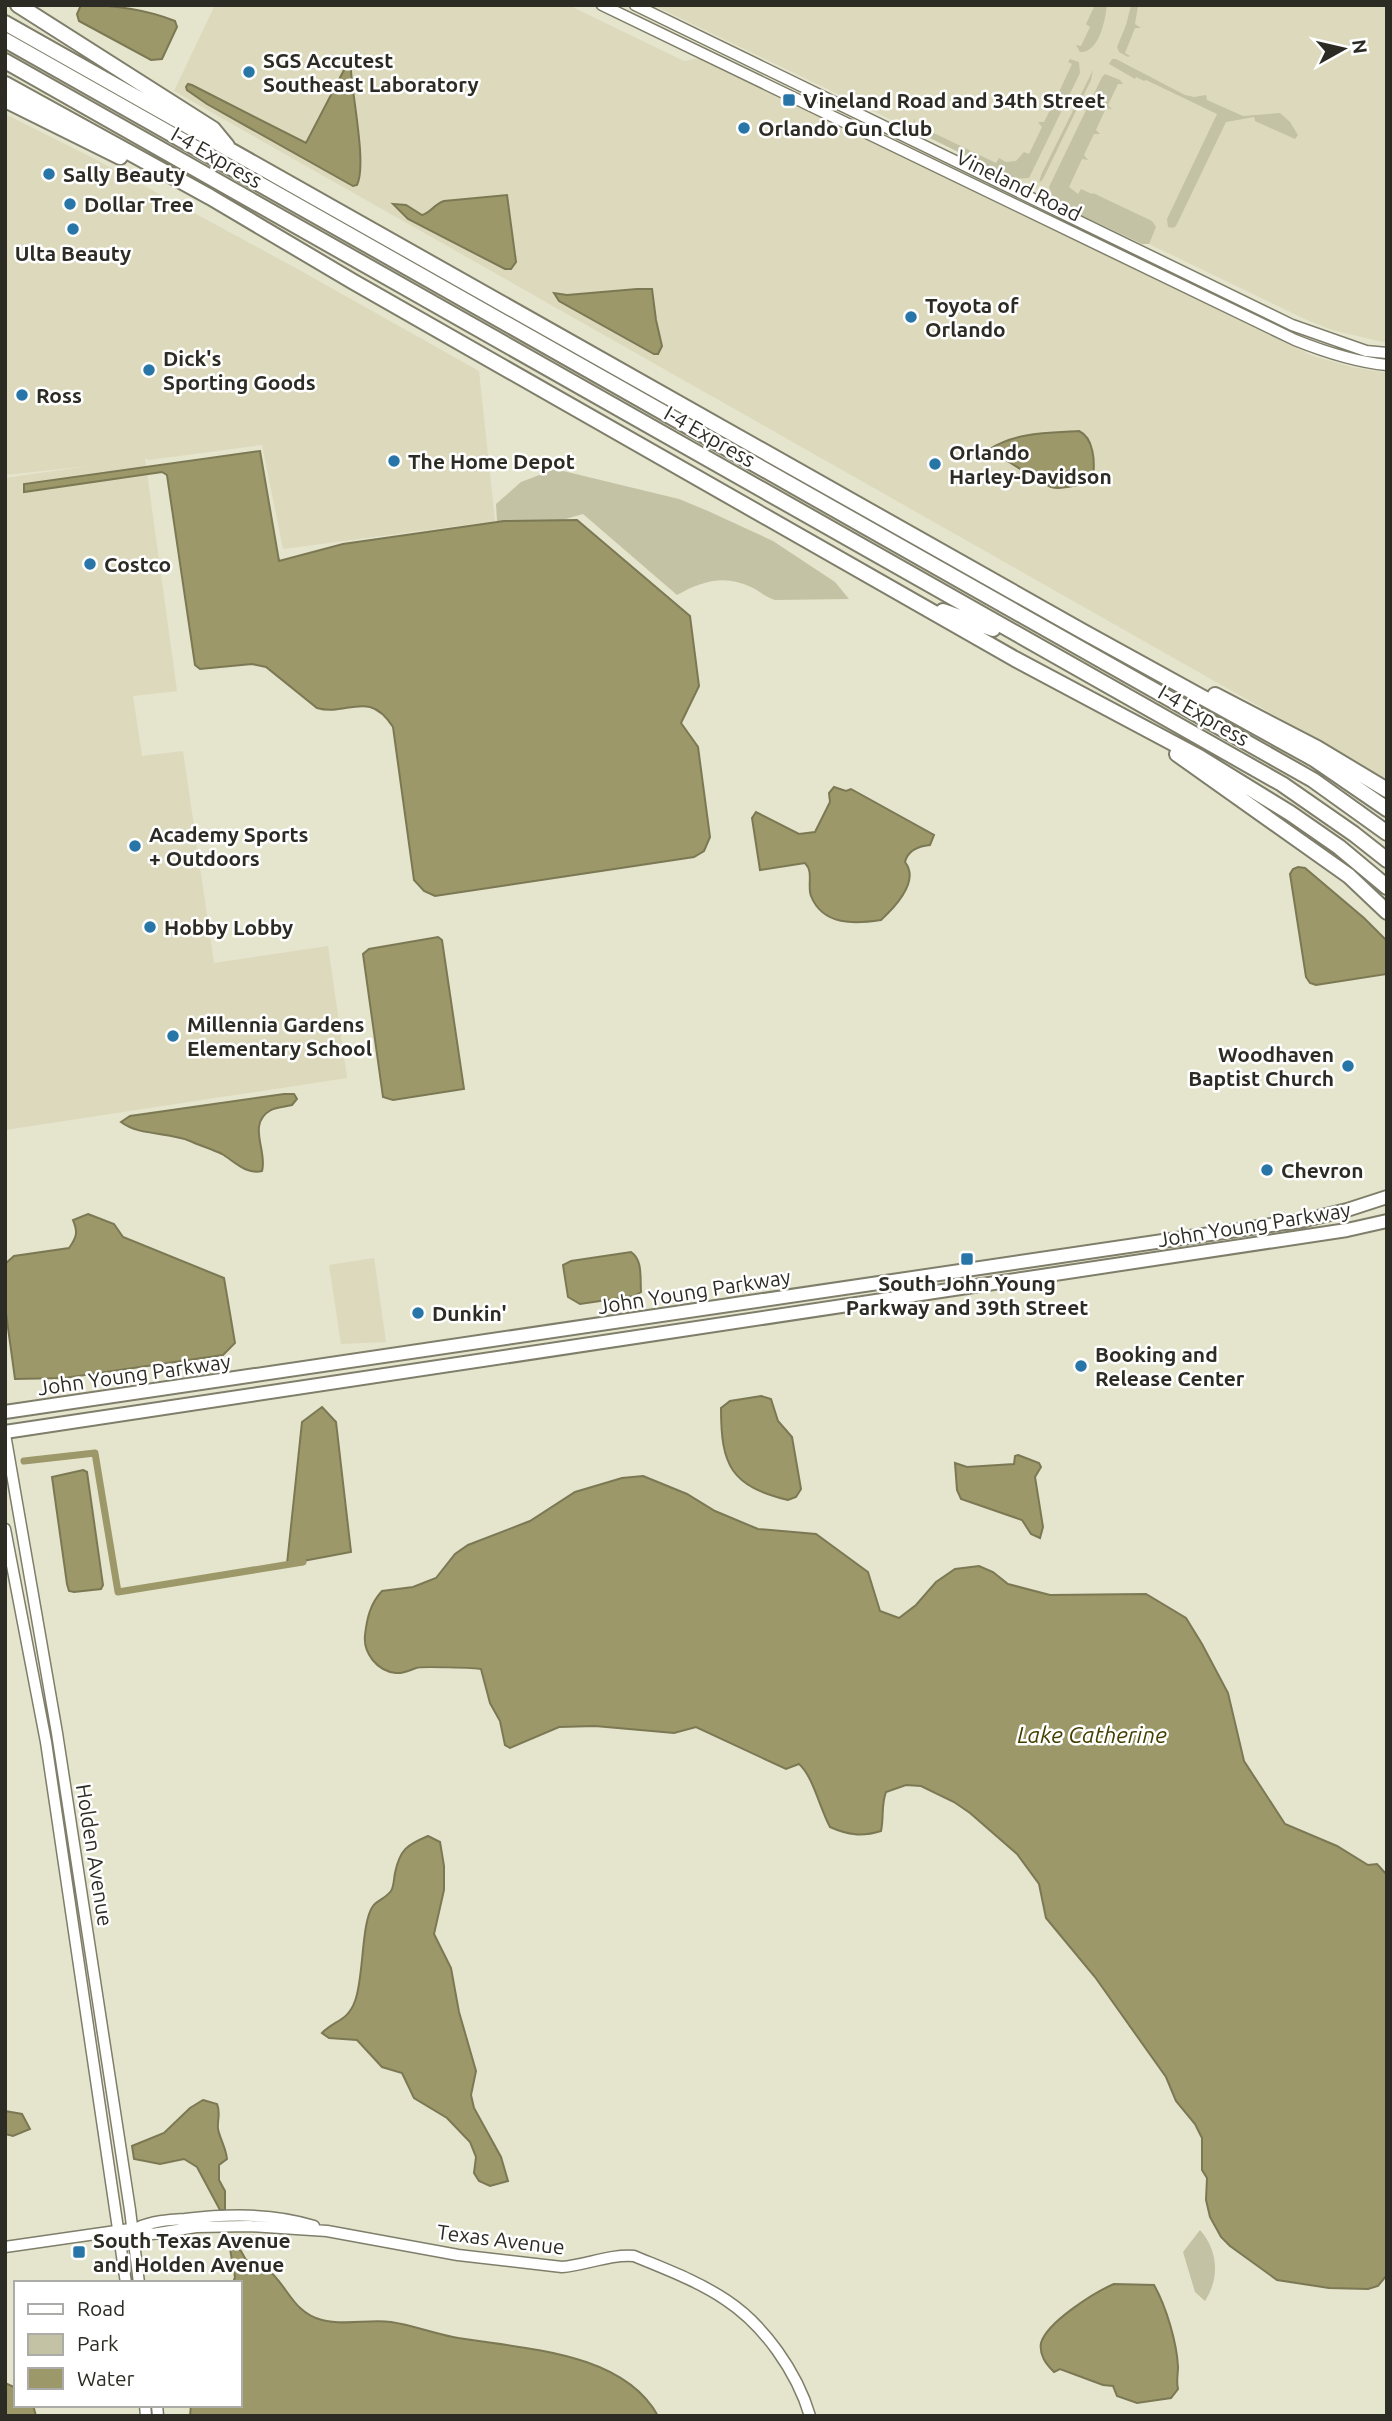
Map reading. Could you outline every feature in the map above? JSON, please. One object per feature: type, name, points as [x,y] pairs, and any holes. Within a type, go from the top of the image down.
[{"type":"highway","points":[[18,5],[213,130],[235,155]]},
{"type":"highway","points":[[5,23],[235,155],[1314,759],[1387,809]]},
{"type":"highway","name":"I-4 Express","points":[[5,40],[1313,780],[1387,833]]},
{"type":"highway","name":"I-4 Express","points":[[5,61],[1282,784],[1387,860]]},
{"type":"highway","points":[[5,83],[170,174],[352,281],[1027,666],[1199,757],[1290,813],[1339,847],[1387,887]]},
{"type":"highway","points":[[5,100],[148,171],[170,174]]},
{"type":"highway","points":[[912,600],[984,625],[1036,652],[1060,658]]},
{"type":"highway","points":[[1082,631],[1240,707],[1317,748],[1387,790]]},
{"type":"highway","points":[[1146,730],[1349,876],[1387,912]]},
{"type":"highway","name":"John Young Parkway","points":[[5,1412],[1315,1217],[1387,1197]]},
{"type":"highway","name":"John Young Parkway","points":[[5,1433],[1387,1222]]},
{"type":"highway","points":[[1196,1253],[1223,1231]]},
{"type":"highway","points":[[975,1286],[1017,1263]]},
{"type":"highway","points":[[355,1379],[387,1365],[399,1355]]},
{"type":"street","name":"Vineland Road","points":[[602,5],[1295,340],[1366,363],[1387,365]]},
{"type":"street","name":"Vineland Road","points":[[635,5],[1292,325],[1366,351],[1387,353]]},
{"type":"street","points":[[714,59],[719,46]]},
{"type":"street","points":[[820,110],[826,98]]},
{"type":"street","points":[[894,146],[900,133]]},
{"type":"street","name":"Holden Avenue","points":[[5,1433],[68,1805],[135,2228],[139,2281]]},
{"type":"street","name":"Holden Avenue","points":[[5,1529],[58,1815],[126,2281]]},
{"type":"street","points":[[46,1742],[54,1755],[60,1797],[68,1805]]},
{"type":"street","points":[[58,1815],[65,1824],[72,1869],[80,1880]]},
{"type":"street","name":"Texas Avenue","points":[[5,2247],[135,2228],[149,2222],[234,2215],[297,2220],[327,2231],[458,2255],[562,2267],[623,2255],[634,2256],[693,2281],[727,2301],[747,2317],[782,2359],[798,2386],[810,2416]]},
{"type":"shaded area","points":[[215,5],[568,5],[684,61],[699,58],[1313,356],[1387,373],[1387,779],[174,91]]},
{"type":"shaded area","points":[[653,5],[1387,5],[1387,343],[1332,330],[1307,320]]},
{"type":"shaded area","points":[[5,114],[91,157],[479,371],[495,521],[283,549],[262,445],[149,460],[145,458],[177,691],[133,696],[142,756],[183,751],[214,963],[328,946],[347,1078],[5,1130],[5,478],[89,466],[5,475]]},
{"type":"shaded area","points":[[374,1258],[386,1342],[341,1344],[329,1265]]},
{"type":"green space","points":[[1095,5],[1107,5],[1103,27],[1092,47],[1080,52],[1076,45],[1081,46],[1090,27],[1086,24]]},
{"type":"green space","points":[[1131,5],[1144,5],[1138,6],[1135,24],[1141,28],[1135,28],[1125,53],[1130,56],[1128,57],[1119,52],[1117,47]]},
{"type":"green space","points":[[1070,59],[1079,62],[1080,73],[1029,178],[1013,179],[912,129],[915,118],[915,124],[996,163],[999,158],[1006,162],[1016,161],[1024,152],[1029,154],[1042,127],[1038,122],[1044,122],[1056,98],[1052,92],[1059,92],[1072,64],[1068,62]]},
{"type":"green space","points":[[1112,59],[1185,95],[1206,95],[1207,100],[1243,116],[1280,113],[1298,135],[1295,139],[1255,121],[1254,117],[1226,122],[1176,226],[1168,227],[1167,219],[1217,114],[1146,80],[1135,79],[1109,64]]},
{"type":"green space","points":[[1093,70],[1091,80],[1039,183],[1041,175]]},
{"type":"green space","points":[[1105,74],[1123,84],[1118,84],[1108,105],[1112,109],[1106,108],[1096,130],[1100,134],[1094,134],[1084,155],[1088,160],[1082,159],[1069,187],[1078,194],[1081,189],[1093,193],[1152,221],[1156,227],[1149,244],[1142,244],[1056,203],[1049,187]]},
{"type":"green space","points":[[555,469],[679,499],[708,511],[773,541],[835,582],[849,599],[775,600],[741,583],[722,580],[695,586],[677,595],[583,514],[562,520],[497,521],[496,504],[521,482]]},
{"type":"green space","points":[[1200,2230],[1210,2246],[1215,2264],[1213,2283],[1205,2301],[1195,2292],[1183,2252]]},
{"type":"water","points":[[81,5],[141,11],[175,21],[177,27],[162,59],[151,60],[79,21],[77,14]]},
{"type":"water","points":[[345,68],[351,70],[360,146],[360,175],[357,185],[353,186],[207,104],[186,87],[188,84],[192,85],[306,143]]},
{"type":"water","points":[[507,195],[516,262],[511,269],[505,269],[408,219],[393,204],[406,205],[422,215],[444,201]]},
{"type":"water","points":[[652,289],[662,346],[658,354],[559,301],[554,293],[567,295]]},
{"type":"water","points":[[1079,431],[1091,445],[1093,477],[1074,486],[1051,487],[990,449],[1022,436]]},
{"type":"water","points":[[260,451],[279,561],[343,544],[504,521],[577,520],[690,616],[699,686],[681,723],[698,747],[710,837],[704,851],[694,857],[435,896],[424,891],[414,880],[393,727],[384,715],[366,706],[328,710],[317,708],[266,667],[252,664],[200,669],[195,665],[167,475],[162,472],[24,492],[24,484]]},
{"type":"water","points":[[834,787],[846,791],[851,789],[934,835],[930,845],[909,854],[905,862],[909,869],[908,885],[899,901],[881,920],[841,921],[823,913],[811,896],[809,870],[805,863],[760,870],[752,818],[756,812],[799,834],[815,832],[830,802],[829,793]]},
{"type":"water","points":[[1298,867],[1305,868],[1387,941],[1387,974],[1316,985],[1310,983],[1306,977],[1290,874]]},
{"type":"water","points":[[438,937],[442,940],[464,1089],[393,1100],[383,1097],[363,954],[369,949]]},
{"type":"water","points":[[294,1094],[297,1099],[292,1105],[271,1110],[260,1123],[262,1171],[245,1169],[222,1154],[190,1141],[136,1130],[121,1122],[130,1116]]},
{"type":"water","points":[[88,1214],[114,1224],[123,1237],[224,1278],[235,1343],[223,1355],[64,1378],[15,1379],[5,1306],[5,1264],[14,1256],[69,1248],[76,1234],[73,1220]]},
{"type":"water","points":[[631,1252],[639,1264],[641,1292],[634,1296],[580,1304],[568,1297],[563,1265],[571,1261]]},
{"type":"water","points":[[761,1396],[771,1399],[778,1421],[792,1437],[801,1489],[796,1497],[788,1500],[753,1488],[742,1480],[727,1459],[723,1445],[721,1408],[730,1401]]},
{"type":"water","points":[[322,1407],[336,1422],[351,1552],[287,1564],[302,1422]]},
{"type":"water","points":[[1015,1456],[1039,1463],[1041,1467],[1035,1477],[1043,1527],[1040,1538],[1031,1534],[1022,1520],[961,1499],[957,1490],[955,1463],[967,1467],[1014,1464]]},
{"type":"water","points":[[83,1470],[87,1472],[103,1585],[101,1589],[74,1592],[69,1591],[67,1584],[52,1477]]},
{"type":"water","name":"Lake Catherine","points":[[643,1476],[758,1529],[816,1534],[868,1572],[880,1611],[899,1618],[916,1605],[936,1582],[955,1569],[979,1566],[993,1572],[1008,1584],[1050,1595],[1146,1594],[1186,1618],[1228,1693],[1244,1761],[1285,1824],[1337,1846],[1368,1865],[1377,1864],[1387,1875],[1387,2275],[1378,2286],[1368,2289],[1329,2288],[1277,2280],[1221,2237],[1210,2217],[1206,2200],[1207,2178],[1202,2170],[1202,2138],[1195,2124],[1176,2101],[1166,2077],[1095,1977],[1046,1918],[1039,1884],[1017,1854],[954,1802],[921,1786],[906,1785],[886,1792],[881,1831],[868,1834],[849,1833],[830,1827],[812,1784],[799,1764],[786,1769],[696,1727],[674,1733],[595,1726],[559,1727],[510,1748],[505,1745],[500,1721],[490,1703],[481,1669],[420,1667],[396,1673],[377,1665],[369,1654],[365,1642],[368,1617],[382,1591],[413,1587],[436,1578],[455,1554],[468,1545],[530,1521],[575,1492],[622,1478]]},
{"type":"water","points":[[428,1836],[440,1842],[444,1890],[434,1934],[451,1968],[459,2012],[476,2071],[471,2095],[474,2108],[501,2157],[508,2181],[490,2186],[479,2181],[474,2173],[476,2157],[470,2142],[447,2118],[414,2098],[402,2073],[382,2067],[357,2040],[329,2038],[322,2033],[349,2013],[355,2001],[366,1924],[373,1906],[390,1892],[402,1853],[410,1845]]},
{"type":"water","points":[[203,2100],[217,2104],[218,2107],[218,2129],[227,2159],[219,2165],[219,2180],[225,2191],[225,2210],[220,2210],[197,2167],[184,2159],[160,2164],[134,2159],[132,2146],[164,2133],[190,2108]]},
{"type":"water","points":[[5,2111],[22,2114],[30,2129],[13,2136],[5,2134]]},
{"type":"water","points":[[234,2246],[246,2260],[263,2266],[304,2311],[322,2320],[391,2322],[453,2337],[567,2356],[595,2365],[620,2378],[642,2394],[658,2416],[190,2416],[191,2407],[242,2407],[242,2281],[234,2281],[230,2249]]},
{"type":"water","points":[[1114,2284],[1154,2285],[1163,2303],[1176,2347],[1178,2367],[1178,2389],[1171,2398],[1137,2403],[1117,2396],[1113,2386],[1103,2385],[1060,2369],[1054,2372],[1044,2359],[1041,2343],[1052,2326],[1084,2301]]},
{"type":"water","points":[[5,2383],[14,2387],[14,2407],[34,2407],[36,2416],[5,2416]]},
{"type":"waterway","points":[[24,1461],[95,1453],[118,1592],[303,1562]]},
{"type":"place","name":"SGS Accutest Southeast Laboratory","points":[[249,72]]},
{"type":"place","name":"Vineland Road and 34th Street","points":[[789,100]]},
{"type":"place","name":"Orlando Gun Club","points":[[744,128]]},
{"type":"place","name":"Sally Beauty","points":[[49,174]]},
{"type":"place","name":"Dollar Tree","points":[[70,204]]},
{"type":"place","name":"Ulta Beauty","points":[[73,229]]},
{"type":"place","name":"Toyota of Orlando","points":[[911,317]]},
{"type":"place","name":"Dick's Sporting Goods","points":[[149,370]]},
{"type":"place","name":"Ross","points":[[22,395]]},
{"type":"place","name":"The Home Depot","points":[[394,461]]},
{"type":"place","name":"Orlando Harley-Davidson","points":[[935,464]]},
{"type":"place","name":"Costco","points":[[90,564]]},
{"type":"place","name":"Academy Sports + Outdoors","points":[[135,846]]},
{"type":"place","name":"Hobby Lobby","points":[[150,927]]},
{"type":"place","name":"Millennia Gardens Elementary School","points":[[173,1036]]},
{"type":"place","name":"Woodhaven Baptist Church","points":[[1348,1066]]},
{"type":"place","name":"Chevron","points":[[1267,1170]]},
{"type":"place","name":"South John Young Parkway and 39th Street","points":[[967,1259]]},
{"type":"place","name":"Dunkin'","points":[[418,1313]]},
{"type":"place","name":"Booking and Release Center","points":[[1081,1366]]},
{"type":"place","name":"South Texas Avenue and Holden Avenue","points":[[79,2252]]}]
